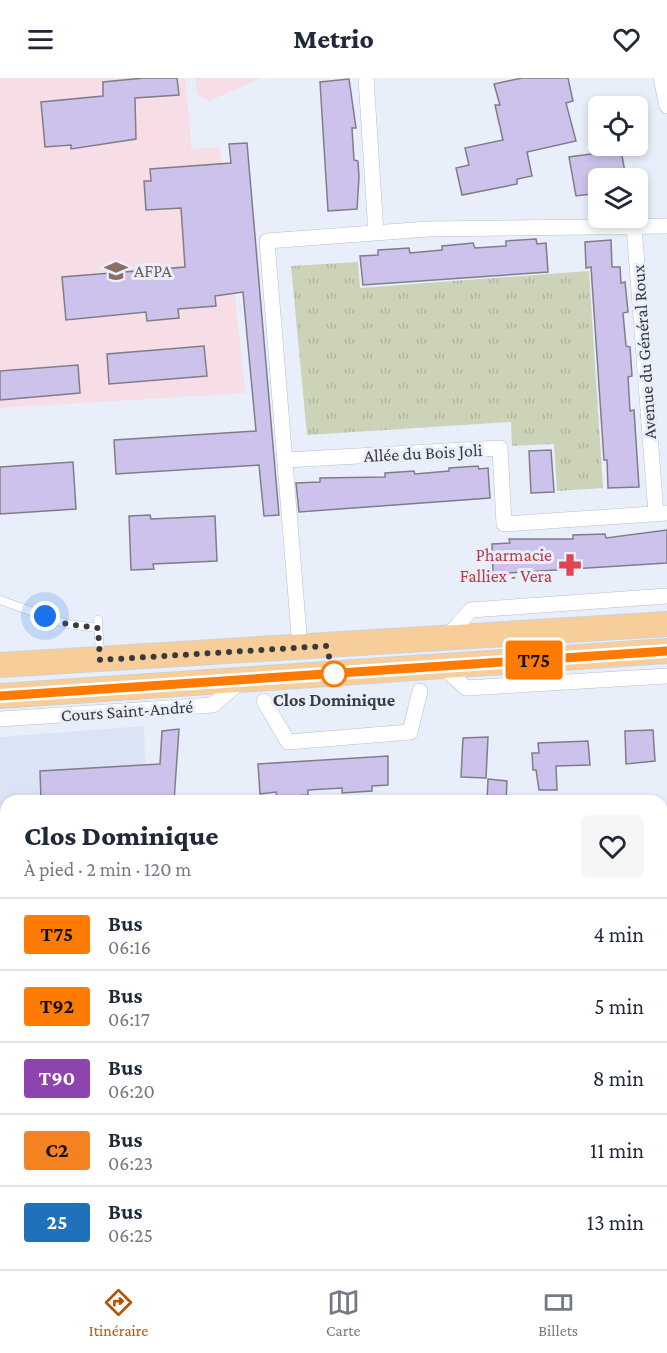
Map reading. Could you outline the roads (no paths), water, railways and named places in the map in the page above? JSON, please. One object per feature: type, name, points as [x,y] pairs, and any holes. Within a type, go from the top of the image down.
[{"type":"main road","points":[[0,665],[667,624]]},
{"type":"main road","name":"Cours Saint-André","points":[[0,696],[667,651]]},
{"type":"street","points":[[366,78],[376,233]]},
{"type":"street","points":[[662,78],[667,100]]},
{"type":"street","points":[[648,226],[667,226]]},
{"type":"street","points":[[300,647],[267,242],[428,230],[588,227]]},
{"type":"street","name":"Avenue du Général Roux","points":[[634,228],[662,513]]},
{"type":"street","name":"Allée du Bois Joli","points":[[286,460],[500,448],[504,524],[662,513]]},
{"type":"street","points":[[446,638],[471,610],[667,596]]},
{"type":"street","name":"Cours Saint-André","points":[[638,677],[667,651]]},
{"type":"street","points":[[443,667],[466,688],[667,676]]},
{"type":"street","name":"Cours Saint-André","points":[[0,718],[213,705],[244,678]]},
{"type":"street","points":[[264,701],[288,742],[410,732],[420,691]]},
{"type":"lane","points":[[0,600],[67,624],[98,624],[100,660]]},
{"type":"place","name":"AFPA","points":[[116,271]]},
{"type":"place","name":"Pharmacie Falliex - Vera","points":[[570,565]]},
{"type":"place","name":"Clos Dominique","points":[[334,674]]}]
